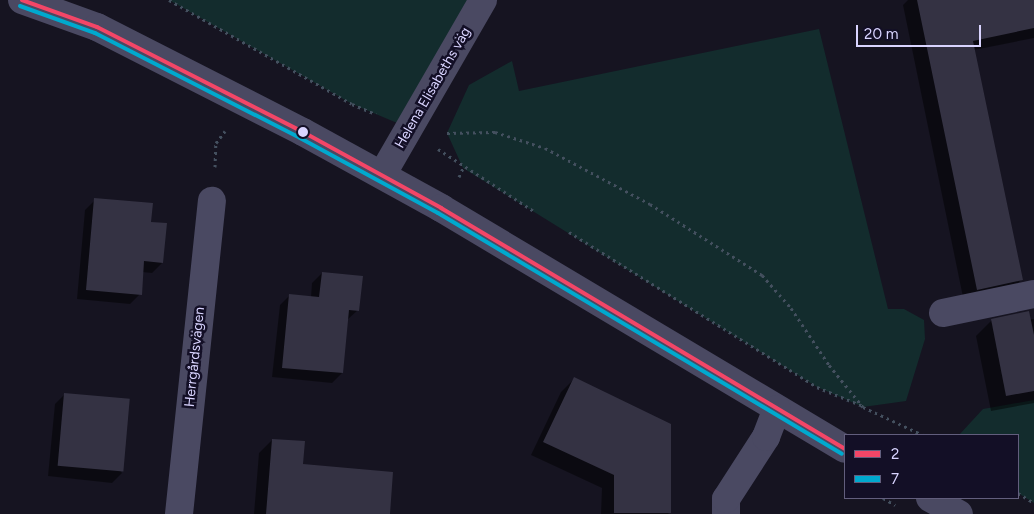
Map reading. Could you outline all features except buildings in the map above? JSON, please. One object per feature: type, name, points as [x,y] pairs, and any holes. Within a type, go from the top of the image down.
[{"type":"street","points":[[22,0],[97,27],[382,175],[844,448]]},
{"type":"street","name":"Helena Elisabeths väg","points":[[382,175],[483,0]]},
{"type":"street","name":"Herrgårdsvägen","points":[[179,514],[212,201]]},
{"type":"street","points":[[943,313],[1034,294]]},
{"type":"street","points":[[726,514],[726,499],[766,437],[777,409]]},
{"type":"street","points":[[932,499],[959,514]]},
{"type":"path","points":[[169,0],[352,104],[409,128],[463,168],[534,211]]},
{"type":"path","points":[[212,201],[216,143],[230,123]]},
{"type":"path","points":[[409,128],[447,133],[495,132],[545,148],[650,204],[762,275],[791,308],[829,365],[863,406]]},
{"type":"path","points":[[568,232],[817,387],[863,406],[921,434]]},
{"type":"path","points":[[1019,494],[1034,503]]},
{"type":"green space","points":[[169,0],[483,0],[409,128],[352,104]]},
{"type":"green space","points":[[819,29],[888,309],[904,309],[924,320],[925,339],[906,401],[863,407],[817,387],[463,168],[447,133],[469,85],[512,61],[519,91]]},
{"type":"green space","points":[[1034,400],[1034,503],[1019,494],[1019,434],[960,434],[983,409]]},
{"type":"transit line","name":"2","points":[[22,0],[97,27],[303,132],[441,208],[844,448]]},
{"type":"transit line","name":"7","points":[[20,6],[95,33],[300,138],[438,213],[842,454]]}]
